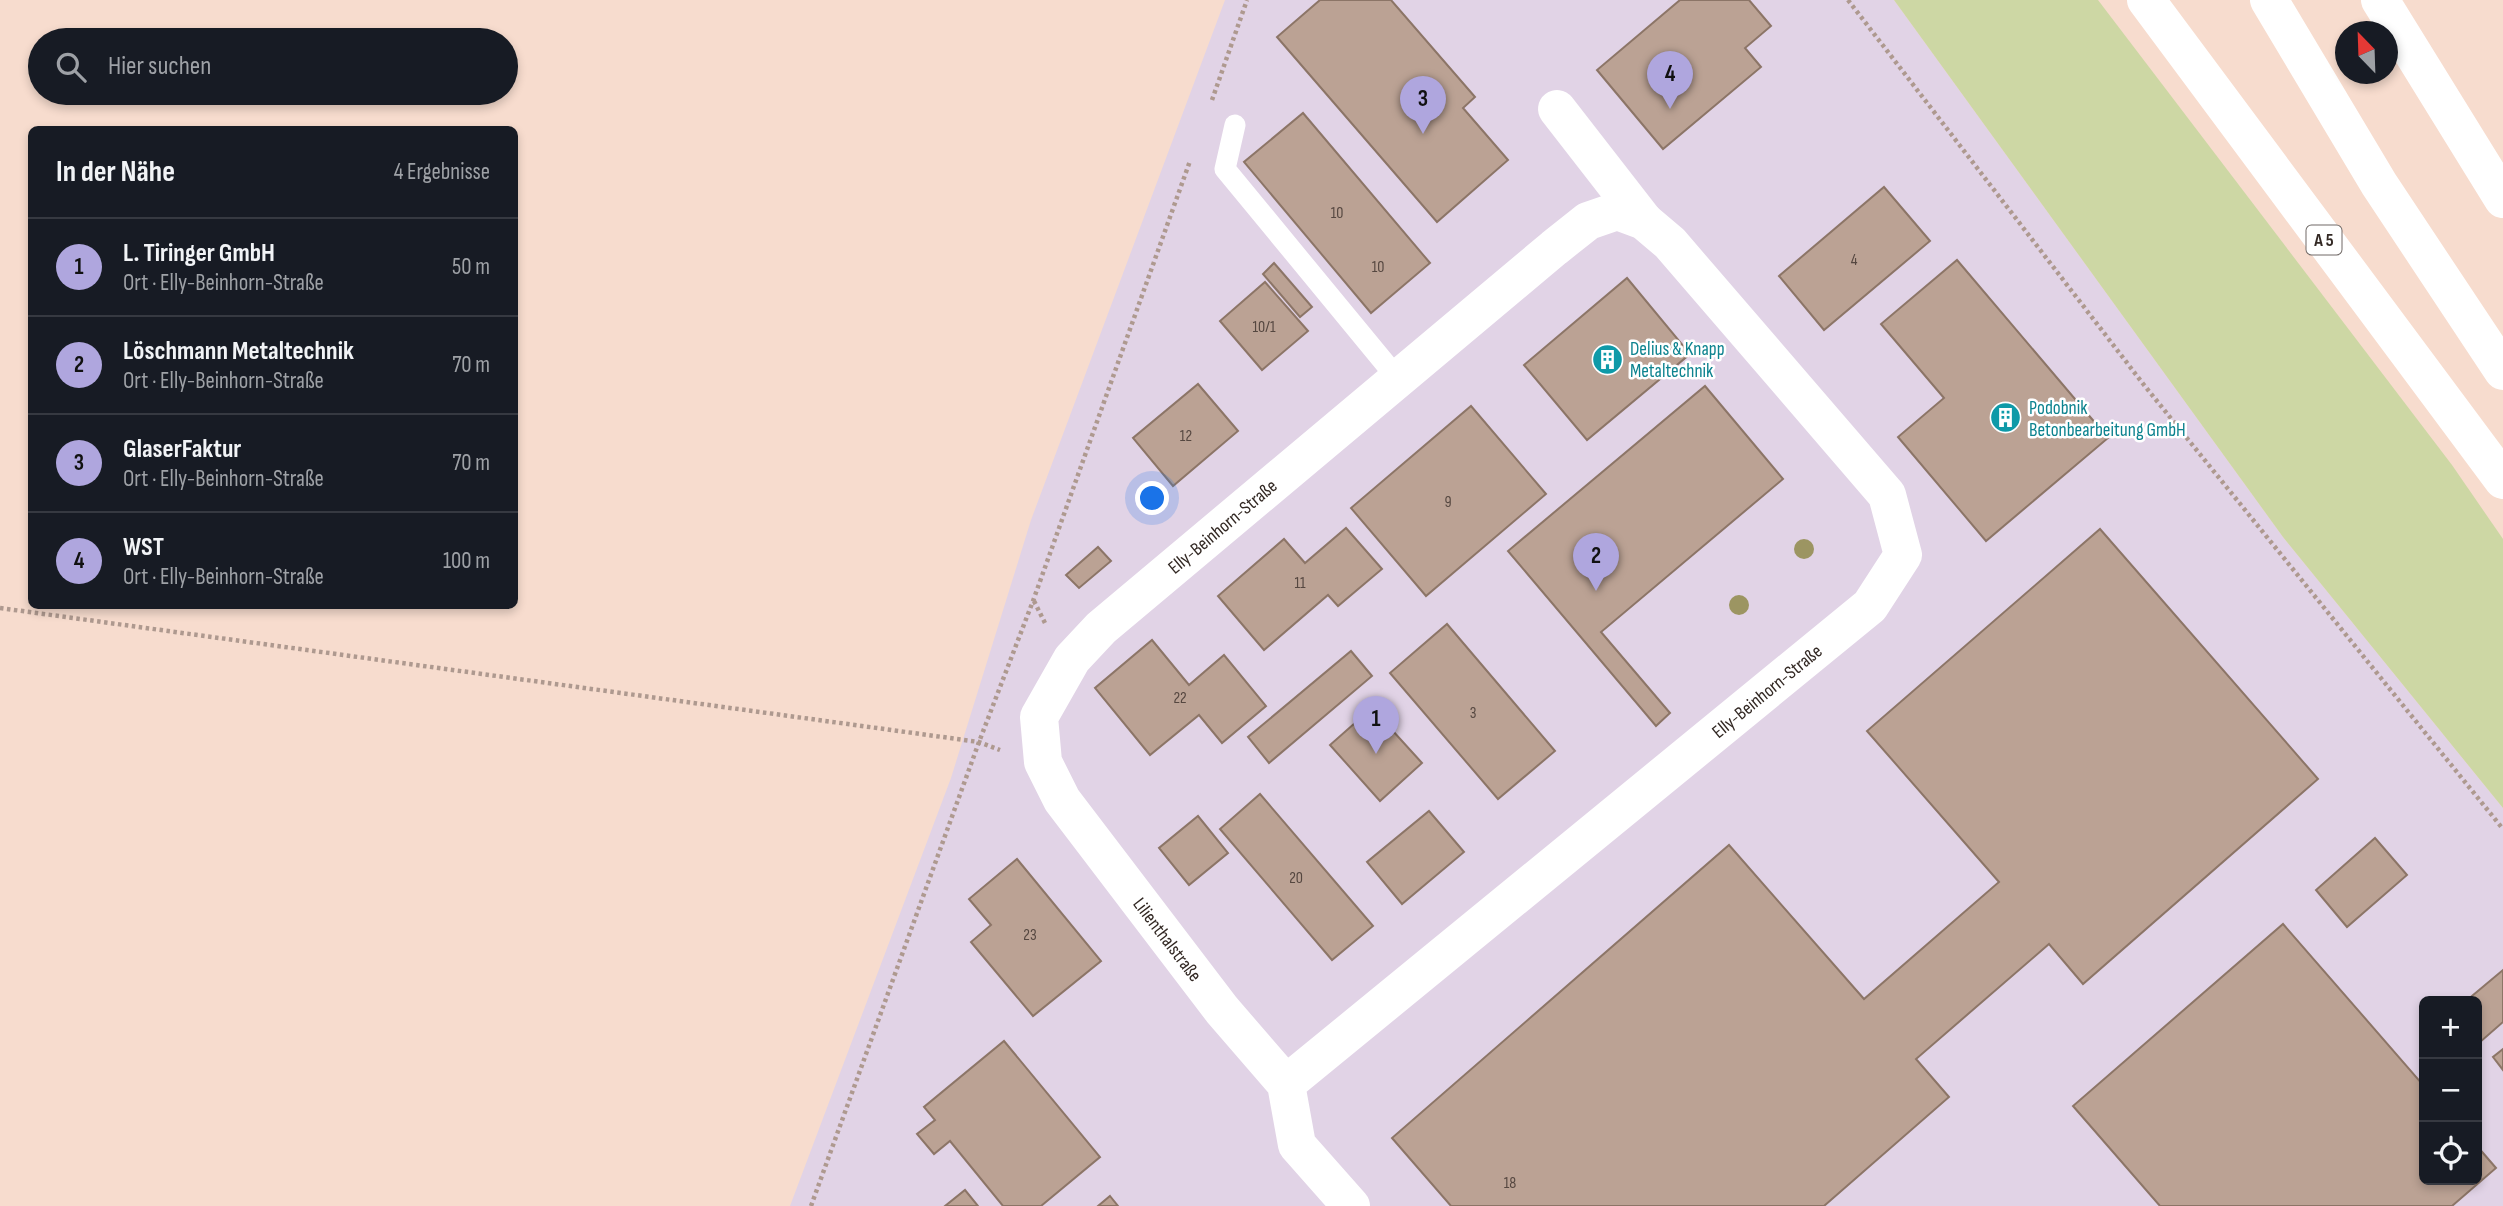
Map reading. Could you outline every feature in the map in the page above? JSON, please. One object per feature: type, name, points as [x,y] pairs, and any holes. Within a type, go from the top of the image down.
[{"type":"main road","name":"A 5","points":[[2146,0],[2503,480]]},
{"type":"main road","points":[[2269,0],[2379,184],[2503,371]]},
{"type":"main road","points":[[2380,0],[2503,200]]},
{"type":"main road","name":"Elly-Beinhorn-Straße","points":[[1286,1084],[1870,606],[1903,555],[1887,495],[1670,243],[1644,221],[1557,109]]},
{"type":"main road","name":"Elly-Beinhorn-Straße","points":[[1072,659],[1101,628],[1588,221],[1617,211],[1644,221]]},
{"type":"main road","name":"Lilienthalstraße","points":[[1072,659],[1039,717],[1043,762],[1062,800],[1222,1010],[1286,1084]]},
{"type":"main road","points":[[1286,1084],[1297,1145],[1351,1206]]},
{"type":"lane","points":[[1235,125],[1224,169],[1398,379]]},
{"type":"path","points":[[1210,104],[1247,0]]},
{"type":"path","points":[[1847,0],[2144,385],[2503,829]]},
{"type":"path","points":[[811,1206],[979,742],[1033,601],[1191,157]]},
{"type":"path","points":[[0,608],[979,742]]},
{"type":"shaded area","points":[[1225,0],[1894,0],[2283,537],[2503,808],[2503,1206],[790,1206],[951,778],[1031,520]]},
{"type":"green space","points":[[1894,0],[2098,0],[2452,465],[2503,539],[2503,808],[2283,537]]},
{"type":"building","points":[[1320,0],[1391,0],[1475,97],[1463,108],[1508,160],[1437,222],[1277,37]]},
{"type":"building","points":[[1680,0],[1749,0],[1771,26],[1745,48],[1761,67],[1663,149],[1597,70]]},
{"type":"building","points":[[1303,113],[1430,263],[1371,313],[1244,162]]},
{"type":"building","points":[[1884,187],[1930,241],[1824,330],[1779,276]]},
{"type":"building","name":"Podobnik Betonbearbeitung GmbH","points":[[1957,260],[2108,438],[1986,541],[1898,437],[1944,398],[1881,324]]},
{"type":"building","points":[[1274,263],[1312,307],[1300,317],[1263,274]]},
{"type":"building","name":"Delius & Knapp Metaltechnik","points":[[1627,278],[1690,354],[1587,440],[1524,365]]},
{"type":"building","points":[[1265,282],[1308,331],[1262,370],[1220,321]]},
{"type":"building","points":[[1198,384],[1238,431],[1173,486],[1133,438]]},
{"type":"building","points":[[1705,386],[1783,479],[1601,632],[1670,713],[1656,726],[1508,551]]},
{"type":"building","points":[[1471,406],[1546,494],[1426,596],[1351,508]]},
{"type":"building","points":[[1346,528],[1382,569],[1338,606],[1328,595],[1264,650],[1218,596],[1284,539],[1305,563]]},
{"type":"building","points":[[2100,529],[2318,779],[2083,984],[2049,944],[1916,1059],[1949,1097],[1824,1206],[1451,1206],[1392,1138],[1729,845],[1864,999],[1999,882],[1867,731]]},
{"type":"building","points":[[1098,547],[1111,561],[1079,588],[1066,575]]},
{"type":"building","points":[[1447,624],[1555,751],[1498,799],[1390,673]]},
{"type":"building","points":[[1152,640],[1189,685],[1224,655],[1266,706],[1222,743],[1199,715],[1150,755],[1095,688]]},
{"type":"building","points":[[1351,651],[1372,676],[1269,763],[1248,737]]},
{"type":"building","points":[[1372,708],[1422,763],[1380,801],[1330,745]]},
{"type":"building","points":[[1260,794],[1373,926],[1332,960],[1220,829]]},
{"type":"building","points":[[1429,811],[1464,852],[1402,904],[1367,862]]},
{"type":"building","points":[[1198,816],[1228,853],[1189,885],[1159,848]]},
{"type":"building","points":[[2375,838],[2407,875],[2347,927],[2316,890]]},
{"type":"building","points":[[1017,859],[1101,961],[1033,1016],[971,942],[991,925],[969,899]]},
{"type":"building","points":[[2283,924],[2419,1080],[2419,1185],[2476,1185],[2452,1206],[2160,1206],[2073,1106]]},
{"type":"building","points":[[2503,970],[2503,1022],[2482,1040],[2482,996],[2472,996]]},
{"type":"building","points":[[1004,1041],[1100,1157],[1041,1206],[1003,1206],[950,1141],[934,1154],[917,1134],[935,1120],[924,1107]]},
{"type":"building","points":[[2503,1049],[2503,1070],[2493,1057]]},
{"type":"building","points":[[2482,1152],[2496,1168],[2482,1180]]},
{"type":"building","points":[[965,1190],[978,1206],[945,1206]]},
{"type":"building","points":[[1110,1196],[1118,1206],[1098,1206]]},
{"type":"place","name":"WST","points":[[1670,109]]},
{"type":"place","name":"GlaserFaktur","points":[[1423,134]]},
{"type":"place","name":"Delius & Knapp Metaltechnik","points":[[1607,359]]},
{"type":"place","name":"Podobnik Betonbearbeitung GmbH","points":[[2006,418]]},
{"type":"place","name":"Löschmann Metaltechnik","points":[[1596,591]]},
{"type":"place","name":"L. Tiringer GmbH","points":[[1376,754]]}]
